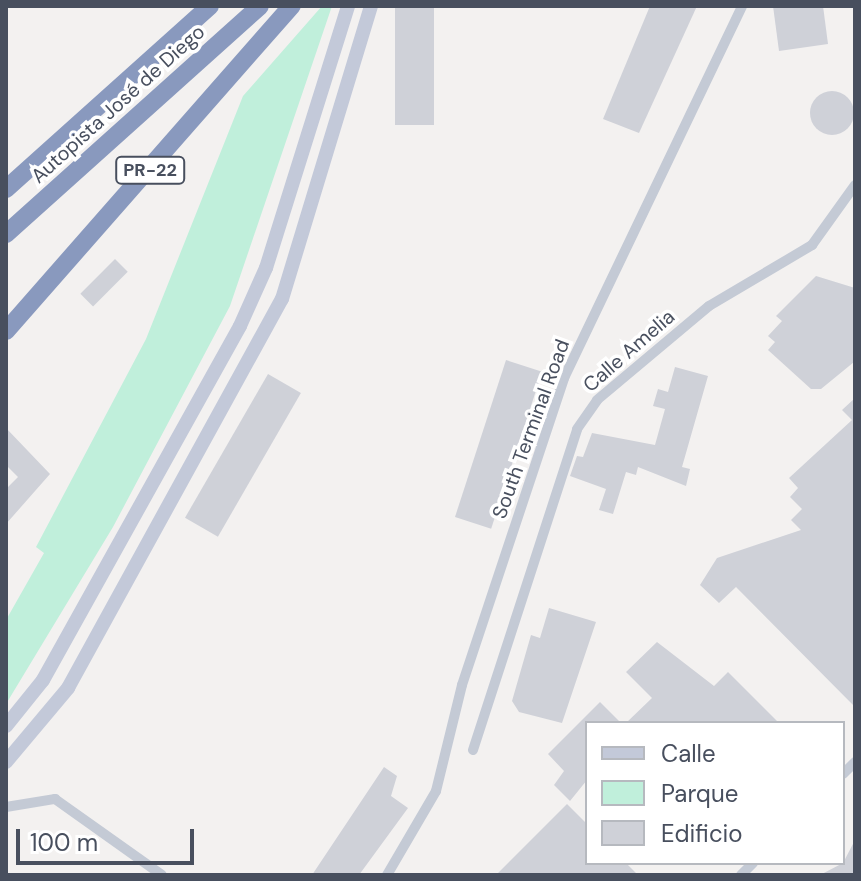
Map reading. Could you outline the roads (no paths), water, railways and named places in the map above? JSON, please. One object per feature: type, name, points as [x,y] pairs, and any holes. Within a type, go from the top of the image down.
[{"type":"highway","name":"Autopista José de Diego","points":[[6,189],[210,6]]},
{"type":"highway","name":"Autopista José de Diego","points":[[6,234],[260,6]]},
{"type":"highway","name":"PR-22","points":[[6,331],[292,6]]},
{"type":"street","points":[[6,726],[43,680],[240,326],[266,268],[348,6]]},
{"type":"street","points":[[6,762],[68,688],[282,299],[371,6]]},
{"type":"street","name":"South Terminal Road","points":[[387,875],[436,791],[462,685],[564,378],[742,6]]},
{"type":"street","name":"Calle Amelia","points":[[473,750],[583,419],[709,306],[812,245],[855,185]]},
{"type":"street","points":[[6,807],[55,799],[162,875]]}]
